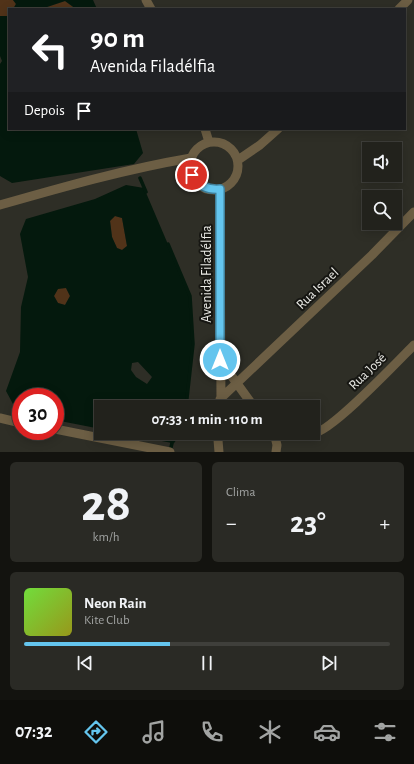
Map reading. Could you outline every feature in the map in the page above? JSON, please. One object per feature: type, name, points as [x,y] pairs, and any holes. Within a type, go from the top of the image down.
[{"type":"street","points":[[400,8],[408,0]]},
{"type":"street","points":[[205,130],[209,142]]},
{"type":"street","points":[[238,160],[260,145],[277,130]]},
{"type":"street","points":[[219,141],[228,145],[234,151],[238,160],[239,170],[235,178],[229,185],[220,189],[212,190],[203,187],[192,175],[190,167],[191,158],[195,151],[201,145],[209,142],[219,141]]},
{"type":"street","points":[[0,205],[145,167],[191,158]]},
{"type":"street","name":"Avenida Filadélfia","points":[[220,189],[220,400]]},
{"type":"street","name":"Rua Israel","points":[[223,400],[237,384],[372,255],[414,212]]},
{"type":"street","name":"Rua José","points":[[320,431],[339,417],[414,345]]},
{"type":"street","points":[[220,360],[249,400]]},
{"type":"street","points":[[0,418],[12,421]]},
{"type":"street","points":[[64,432],[170,452]]},
{"type":"street","points":[[218,440],[219,452]]},
{"type":"street","points":[[276,440],[276,452]]},
{"type":"shaded area","points":[[0,0],[13,0],[16,4],[14,8],[8,8],[8,16],[0,16]]},
{"type":"shaded area","points":[[13,0],[93,0],[97,8],[75,8],[65,1],[46,8],[14,8],[16,4]]},
{"type":"shaded area","points":[[65,1],[75,8],[46,8]]},
{"type":"shaded area","points":[[0,16],[8,16],[8,130],[136,130],[143,153],[134,164],[12,183],[0,176],[0,64],[2,61],[0,56]]},
{"type":"shaded area","points":[[126,185],[144,188],[190,296],[193,344],[187,400],[94,400],[94,428],[64,422],[64,388],[12,388],[12,402],[6,391],[20,352],[21,307],[28,277],[20,234],[26,219],[95,199]],"holes":[[[115,216],[122,218],[127,246],[122,250],[117,248],[112,237],[110,221]],[[66,288],[70,296],[65,305],[58,303],[54,296],[58,289]],[[138,362],[152,377],[147,384],[136,377],[131,370],[132,363]]]},
{"type":"shaded area","points":[[115,216],[122,218],[127,246],[122,250],[117,248],[112,237],[110,220]]},
{"type":"shaded area","points":[[58,288],[66,288],[70,296],[65,305],[58,303],[54,296]]},
{"type":"shaded area","points":[[157,440],[174,440],[172,443]]},
{"type":"waterway","points":[[140,178],[146,192]]},
{"type":"waterway","points":[[168,244],[190,296],[193,344],[187,400]]},
{"type":"waterway","points":[[170,452],[174,440]]},
{"type":"route","points":[[192,175],[203,187],[212,190],[220,189],[220,360]]}]
